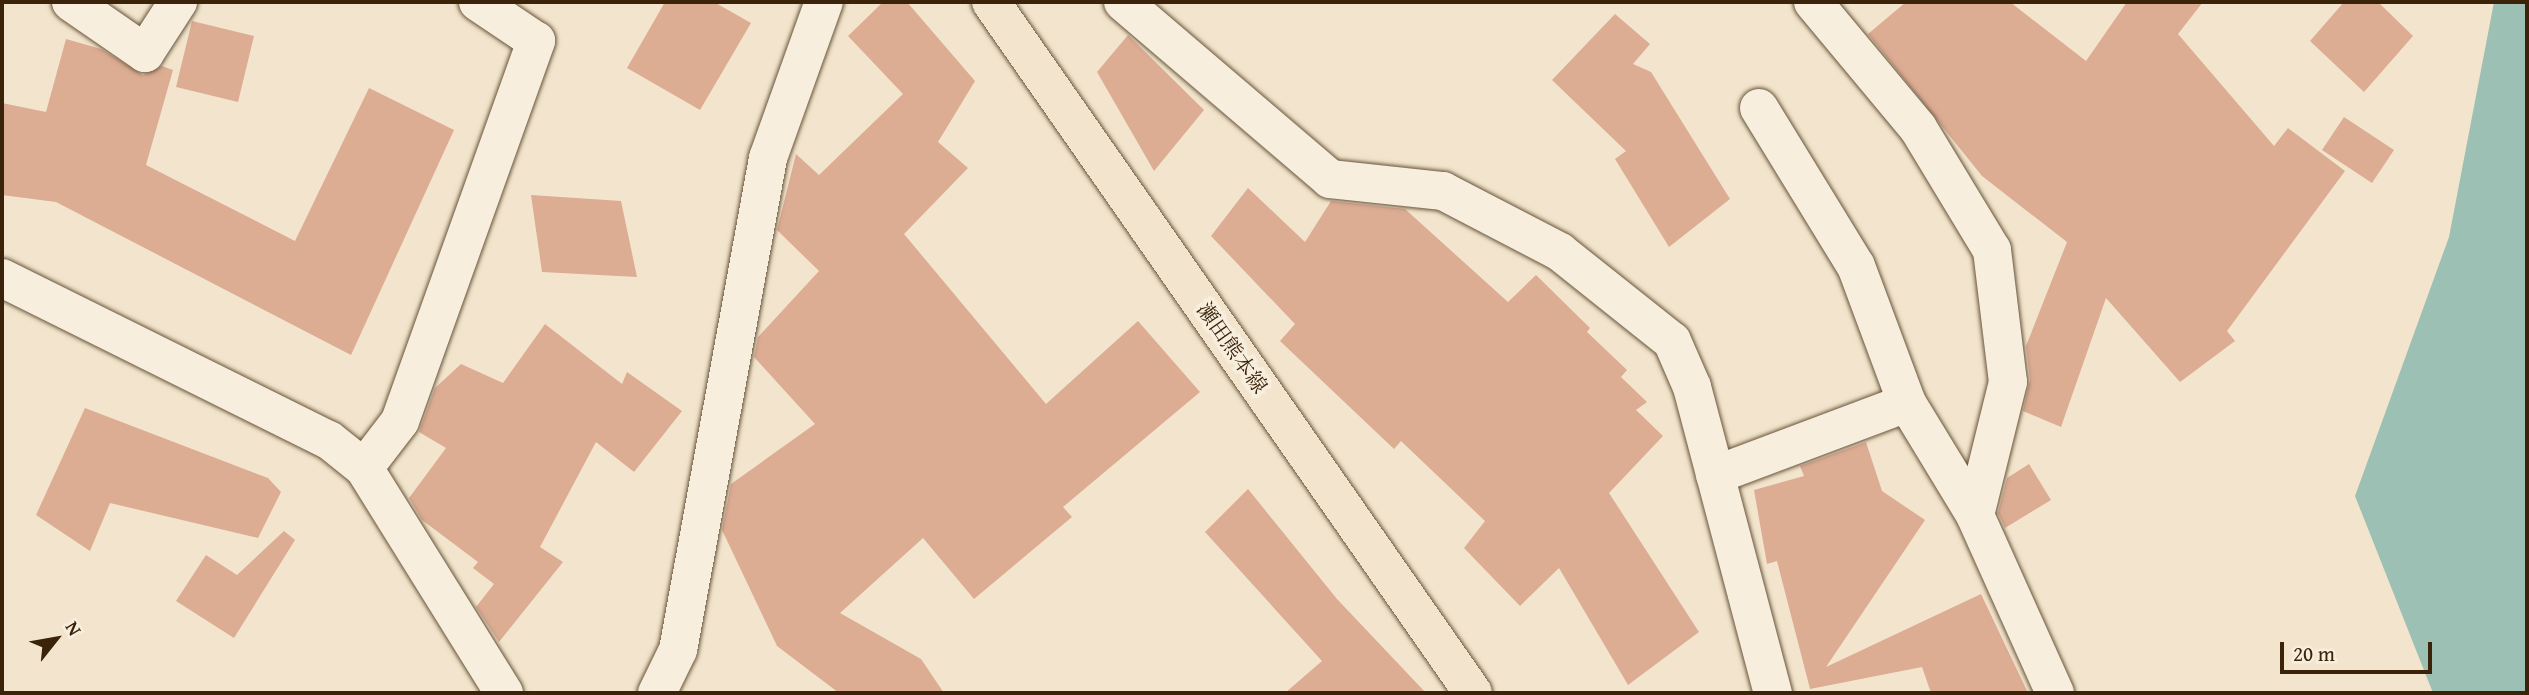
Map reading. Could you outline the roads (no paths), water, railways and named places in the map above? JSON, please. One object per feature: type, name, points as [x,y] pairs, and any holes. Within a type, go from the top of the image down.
[{"type":"main road","name":"瀬田熊本線","points":[[991,2],[1473,693]]},
{"type":"street","points":[[71,2],[145,53],[178,2]]},
{"type":"street","points":[[364,468],[400,421],[536,41],[478,2]]},
{"type":"street","points":[[657,693],[678,650],[768,158],[824,2]]},
{"type":"street","points":[[1123,2],[1330,179],[1443,191],[1560,252],[1672,341],[1692,387],[1773,693]]},
{"type":"street","points":[[1813,2],[1918,128],[1992,250],[2008,382],[1975,515]]},
{"type":"street","points":[[1759,108],[1856,266],[1908,402],[1975,515],[2054,693]]},
{"type":"street","points":[[2,278],[330,440],[364,468],[504,693]]},
{"type":"street","points":[[1715,475],[1908,402]]},
{"type":"water","points":[[2494,2],[2527,2],[2527,693],[2433,693],[2355,496],[2449,237]]}]
